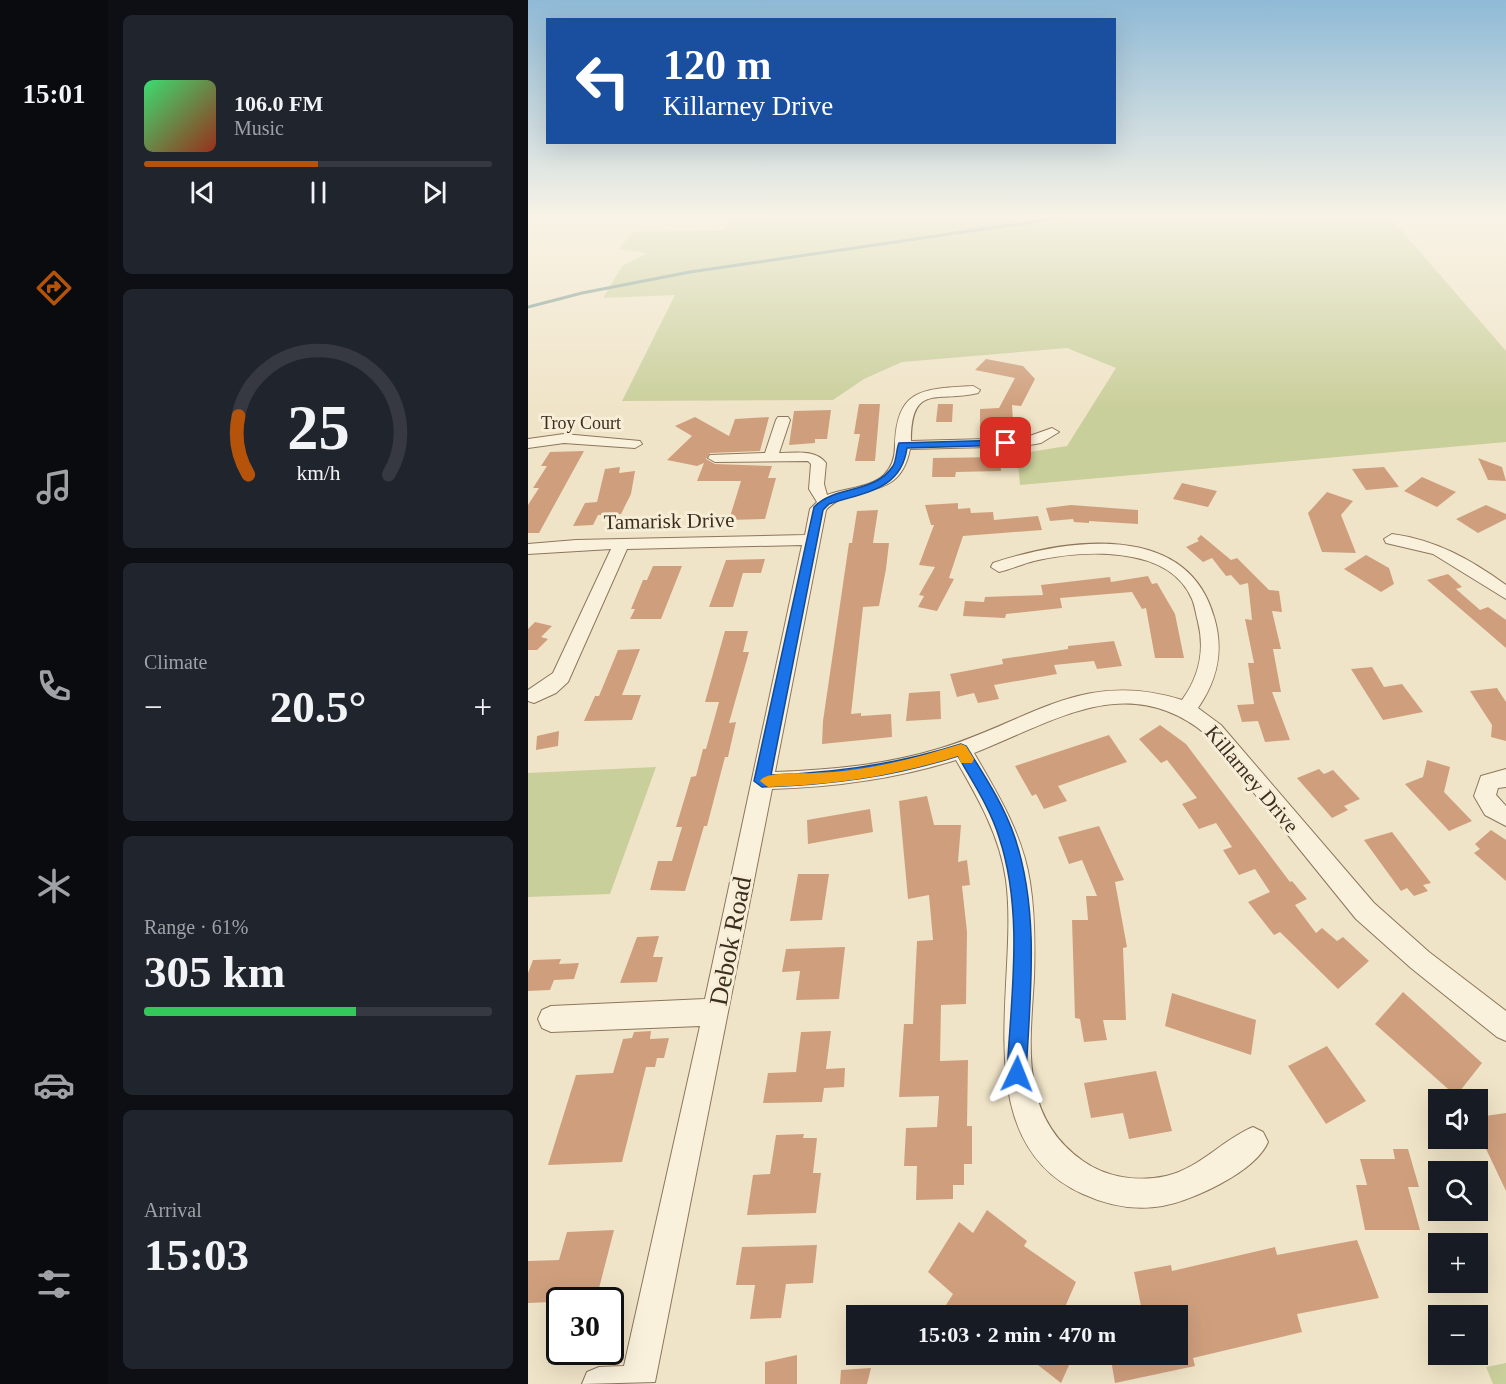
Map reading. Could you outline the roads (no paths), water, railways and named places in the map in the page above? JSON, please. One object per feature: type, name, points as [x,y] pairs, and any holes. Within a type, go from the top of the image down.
[{"type":"street","points":[[715,458],[804,456],[816,459],[819,463],[816,494],[825,501],[880,484],[888,479],[900,463],[904,414],[915,400],[937,392],[973,390]]},
{"type":"street","points":[[771,456],[783,420]]},
{"type":"street","points":[[902,445],[1024,442],[1036,440],[1052,432]]},
{"type":"street","name":"Troy Court","points":[[528,444],[552,440],[617,440],[635,444]]},
{"type":"street","name":"Debok Road","points":[[637,1383],[716,1012],[818,509],[825,501]]},
{"type":"street","points":[[1392,539],[1418,542],[1445,551],[1506,593]]},
{"type":"street","name":"Tamarisk Drive","points":[[528,549],[621,544],[812,540]]},
{"type":"street","points":[[534,696],[549,688],[561,677],[621,544]]},
{"type":"street","points":[[999,567],[1026,556],[1054,551],[1112,548],[1155,558],[1182,574],[1203,601],[1208,618],[1211,654],[1209,673],[1186,709]]},
{"type":"street","name":"Killarney Drive","points":[[762,781],[869,774],[917,764],[961,750],[1098,697],[1143,696],[1164,699],[1186,709],[1214,730],[1365,911],[1420,960],[1506,1028]]},
{"type":"street","points":[[961,750],[994,806],[1007,836],[1017,872],[1023,951],[1017,1074],[1023,1107],[1038,1138],[1060,1163],[1088,1182],[1120,1193],[1153,1194],[1185,1186],[1223,1166],[1253,1142]]},
{"type":"street","points":[[1506,778],[1489,782],[1485,796],[1493,809],[1506,817]]},
{"type":"street","points":[[551,1019],[716,1012]]},
{"type":"street","points":[[599,1384],[637,1383]]},
{"type":"waterway","points":[[528,307],[582,293],[651,280]]}]
